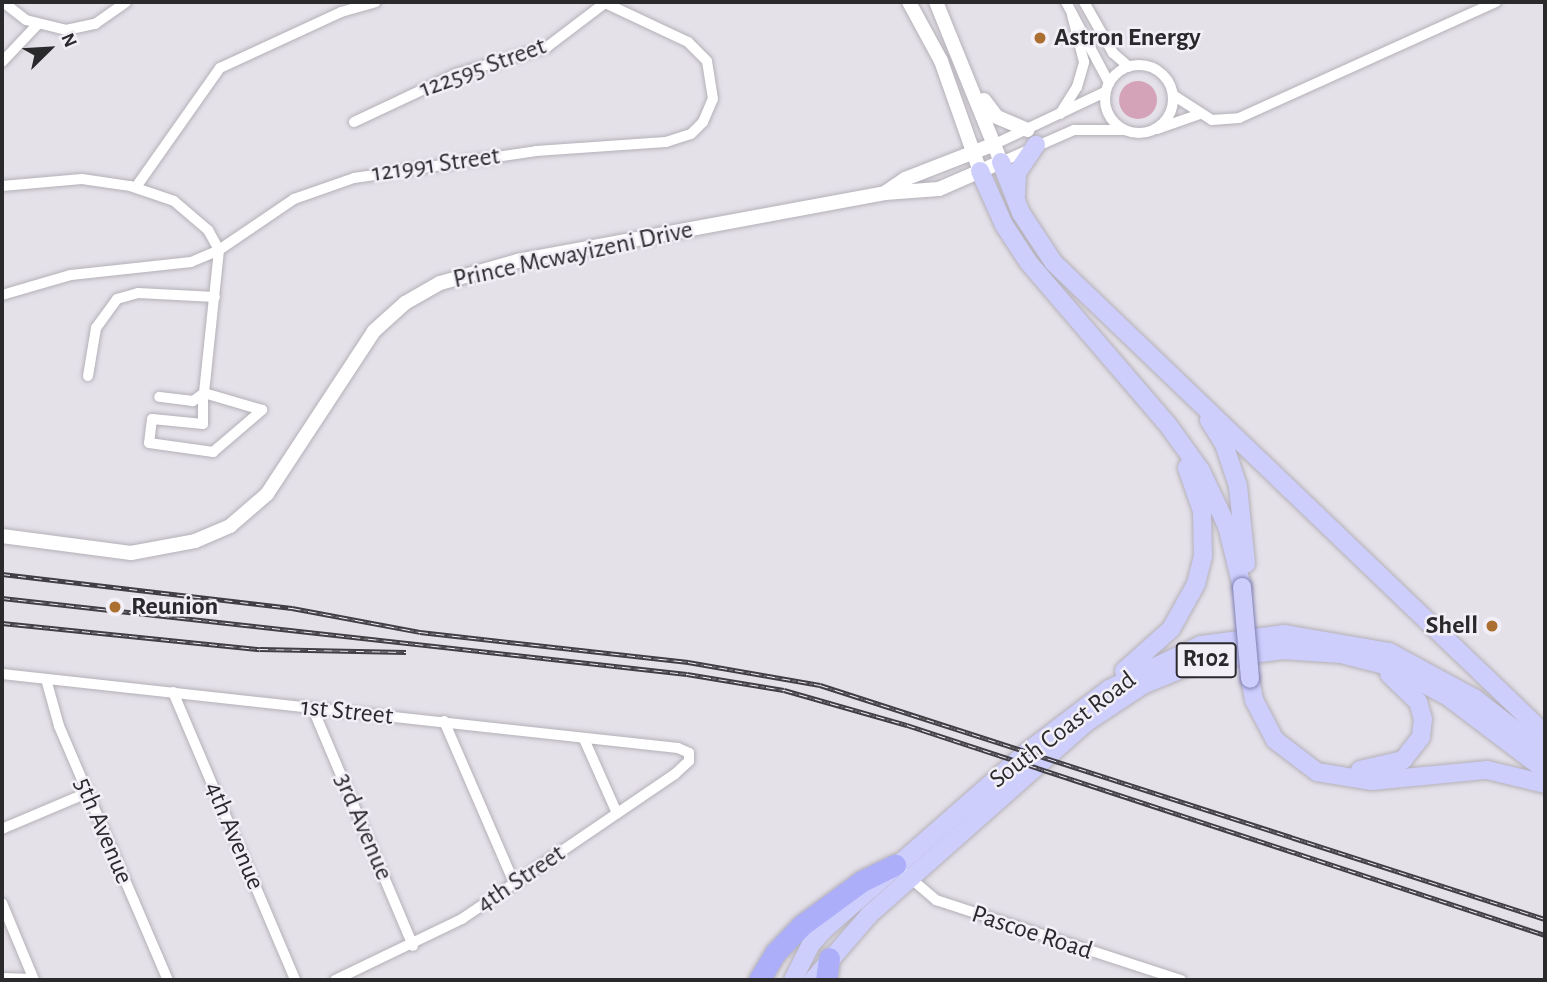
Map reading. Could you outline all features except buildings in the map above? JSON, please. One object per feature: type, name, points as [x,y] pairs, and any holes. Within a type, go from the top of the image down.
[{"type":"highway","points":[[759,980],[776,952],[802,925],[862,881],[902,872]]},
{"type":"main road","points":[[1017,203],[1017,173],[1031,137]]},
{"type":"main road","points":[[1001,162],[1017,203],[1054,263],[1545,734]]},
{"type":"main road","points":[[980,171],[1004,225],[1029,263],[1168,425],[1201,471],[1227,526],[1245,588]]},
{"type":"main road","points":[[1027,752],[1164,637],[1185,609],[1198,575],[1204,535],[1196,486],[1165,430],[1121,372]]},
{"type":"main road","points":[[1186,390],[1214,427],[1232,465],[1242,513],[1254,699],[1275,740],[1317,772],[1372,781],[1487,770],[1545,784]]},
{"type":"main road","name":"South Coast Road","points":[[821,973],[902,872],[1027,752],[1094,699],[1159,662],[1201,645],[1285,634],[1360,643],[1412,661],[1474,698],[1545,753]]},
{"type":"main road","name":"South Coast Road","points":[[793,980],[811,944],[1087,722],[1162,675],[1202,661],[1260,651],[1317,651],[1392,667],[1447,696],[1545,770]]},
{"type":"main road","points":[[1253,678],[1277,732],[1308,760],[1329,768],[1376,769],[1403,760],[1421,737],[1423,719],[1406,686],[1363,659]]},
{"type":"street","points":[[3,2],[37,25],[80,29],[108,18],[126,2]]},
{"type":"street","points":[[136,187],[220,68],[341,12],[376,2]]},
{"type":"street","name":"122595 Street","points":[[354,122],[456,74],[547,47],[604,2]]},
{"type":"street","name":"121991 Street","points":[[2,295],[71,275],[179,265],[219,250],[294,199],[354,178],[536,151],[660,143],[691,134],[703,122],[713,99],[707,61],[688,42],[604,2]]},
{"type":"street","points":[[909,2],[941,61],[980,171]]},
{"type":"street","points":[[936,2],[964,65],[1001,162],[1060,114],[1107,87],[1129,67],[1144,65],[1158,71],[1172,95],[1200,114],[1219,122],[1239,118],[1496,2]]},
{"type":"street","points":[[1066,2],[1107,87],[1111,119],[1125,131]]},
{"type":"street","points":[[1084,2],[1112,53],[1129,67]]},
{"type":"street","points":[[1060,114],[1077,87],[1084,62],[1072,15]]},
{"type":"street","points":[[2,62],[37,25]]},
{"type":"street","points":[[964,65],[990,111],[1003,122],[1031,137]]},
{"type":"street","points":[[1155,130],[1169,115],[1172,95]]},
{"type":"street","points":[[995,144],[1088,128],[1155,130],[1182,124],[1200,114]]},
{"type":"street","name":"Prince Mcwayizeni Drive","points":[[885,193],[905,179],[995,144]]},
{"type":"street","name":"Prince Mcwayizeni Drive","points":[[2,536],[131,553],[176,546],[230,526],[275,483],[374,331],[405,303],[440,283],[518,261],[885,193],[939,189],[1001,162]]},
{"type":"street","points":[[2,186],[82,179],[136,187],[188,210],[208,230],[219,250],[203,394],[203,424],[152,419],[149,443],[213,452],[262,410],[203,394],[189,401],[159,397]]},
{"type":"street","points":[[88,376],[96,328],[117,299],[138,293],[215,297]]},
{"type":"street","name":"1st Street","points":[[2,674],[682,748],[690,755]]},
{"type":"street","name":"5th Avenue","points":[[46,679],[59,726],[168,980]]},
{"type":"street","name":"4th Avenue","points":[[173,692],[295,980]]},
{"type":"street","name":"3rd Avenue","points":[[313,709],[413,946]]},
{"type":"street","points":[[444,721],[514,883]]},
{"type":"street","points":[[584,739],[617,813]]},
{"type":"street","name":"4th Street","points":[[335,980],[413,946],[514,883],[684,767],[690,755]]},
{"type":"street","points":[[2,829],[87,793]]},
{"type":"street","name":"Pascoe Road","points":[[902,872],[936,900],[961,910],[1181,980]]},
{"type":"street","points":[[2,903],[34,980],[2,978]]},
{"type":"shaded area","points":[[1138,81],[1152,86],[1157,100],[1152,114],[1138,119],[1124,114],[1119,100],[1124,86]]},
{"type":"railway","points":[[2,574],[292,608],[420,632],[688,662],[820,685],[1545,919]]},
{"type":"railway","points":[[2,598],[687,674],[784,690],[907,725],[1545,935]]},
{"type":"railway","points":[[2,623],[260,649],[406,652]]},
{"type":"place","name":"Astron Energy","points":[[1040,38]]},
{"type":"place","name":"Reunion","points":[[115,607]]},
{"type":"place","name":"Shell","points":[[1492,626]]}]
